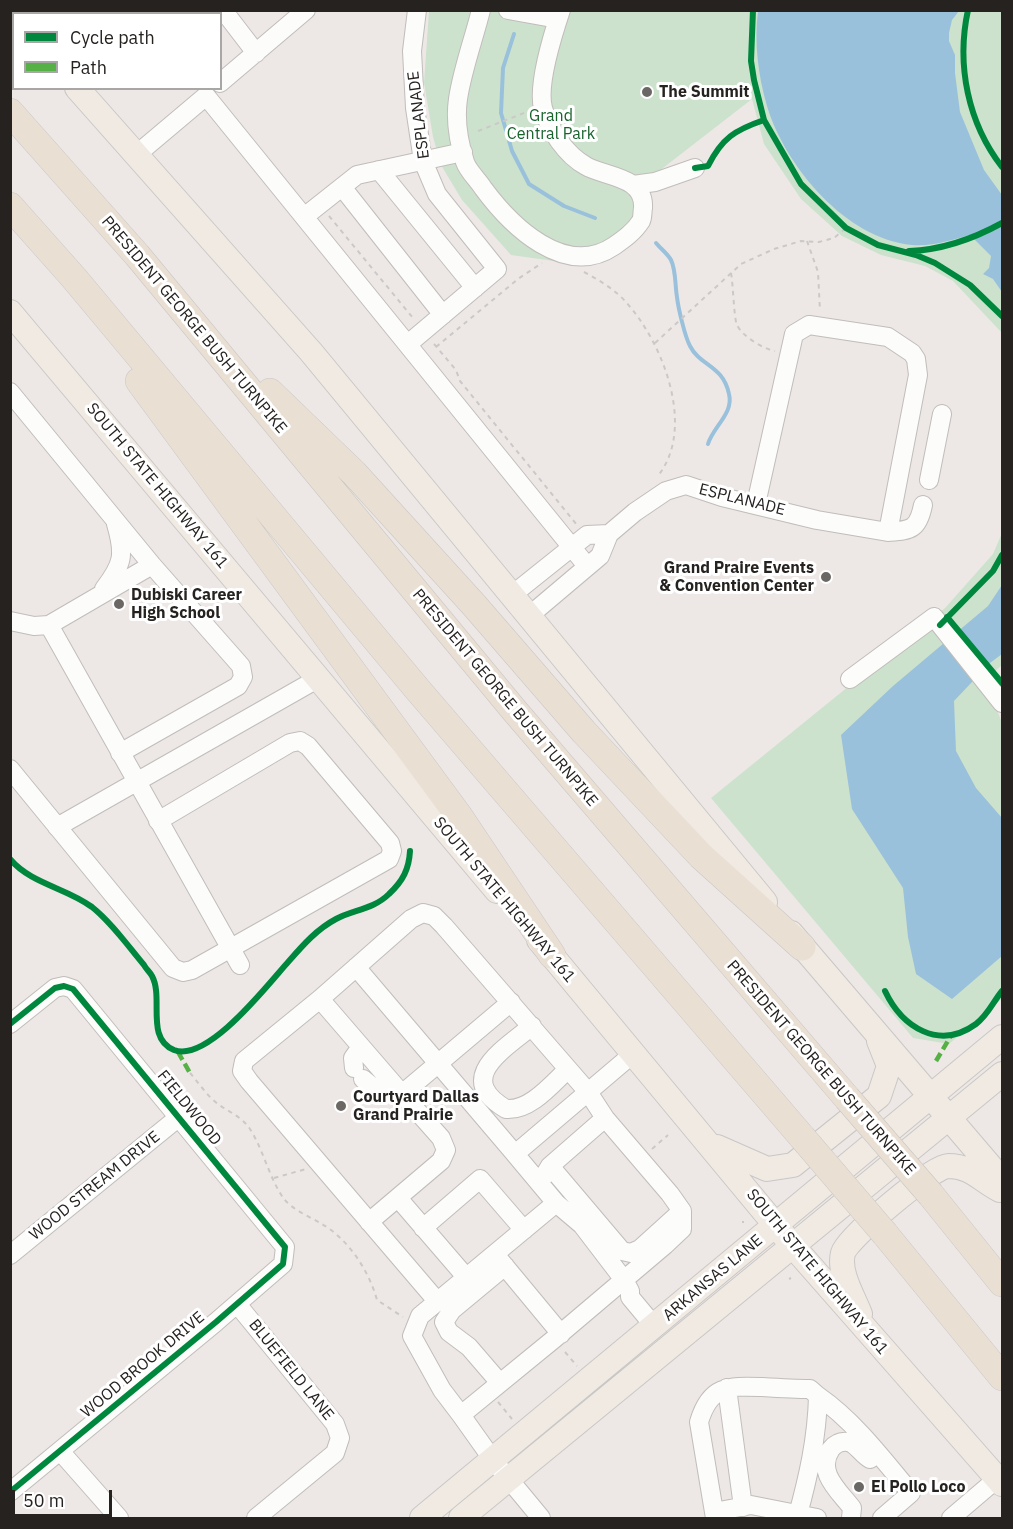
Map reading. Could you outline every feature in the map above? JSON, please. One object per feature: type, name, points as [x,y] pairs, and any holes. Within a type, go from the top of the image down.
[{"type":"highway","name":"PRESIDENT GEORGE BUSH TURNPIKE","points":[[10,112],[137,255],[514,710],[931,1196],[1002,1283]]},
{"type":"highway","points":[[10,206],[74,278],[418,690],[885,1234],[1002,1377]]},
{"type":"highway","points":[[137,255],[266,388],[354,473],[474,605],[584,732],[693,848],[802,947]]},
{"type":"highway","points":[[74,278],[129,368],[453,807],[552,955]]},
{"type":"main road","points":[[10,14],[12,20]]},
{"type":"main road","points":[[79,90],[311,352],[802,947],[1002,1180]]},
{"type":"main road","name":"SOUTH STATE HIGHWAY 161","points":[[10,312],[710,1143],[792,1245],[1000,1481]]},
{"type":"main road","points":[[710,1143],[767,1169],[793,1166],[879,1096],[889,1066],[874,1029]]},
{"type":"main road","name":"ARKANSAS LANE","points":[[422,1518],[777,1226],[1002,1037]]},
{"type":"main road","name":"ARKANSAS LANE","points":[[461,1518],[1002,1074]]},
{"type":"main road","points":[[867,1331],[844,1274],[843,1252],[857,1233],[922,1179],[945,1165],[968,1168],[988,1184],[1002,1191]]},
{"type":"street","points":[[223,10],[256,53]]},
{"type":"street","points":[[222,81],[306,10]]},
{"type":"street","name":"ESPLANADE","points":[[417,10],[413,63],[415,108],[423,161],[437,194],[497,269],[475,288]]},
{"type":"street","points":[[481,10],[458,99],[458,128],[466,164],[497,207],[522,232],[545,247],[577,256],[603,253],[628,236],[642,219],[643,200],[633,185],[610,174],[586,167],[567,151],[547,116],[543,107],[543,78],[559,15],[508,10]]},
{"type":"street","points":[[136,155],[210,92],[304,217],[587,566]]},
{"type":"street","points":[[304,217],[357,175],[464,152]]},
{"type":"street","points":[[633,185],[655,182],[695,168]]},
{"type":"street","points":[[379,170],[475,288],[408,344]]},
{"type":"street","points":[[342,187],[443,315]]},
{"type":"street","points":[[756,504],[794,334],[809,325],[888,337],[902,345],[916,359],[918,375],[888,532],[910,530],[920,520],[923,505]]},
{"type":"street","points":[[10,392],[152,565],[241,666],[243,677],[238,686],[120,753]]},
{"type":"street","points":[[900,469],[929,477],[942,414]]},
{"type":"street","name":"ESPLANADE","points":[[609,534],[635,512],[666,491],[686,485],[722,497],[817,520],[888,532]]},
{"type":"street","points":[[99,596],[116,572],[121,560],[122,550],[115,519]]},
{"type":"street","points":[[512,596],[586,535],[609,534],[600,556],[530,616]]},
{"type":"street","points":[[10,621],[34,626],[49,625],[152,565]]},
{"type":"street","points":[[850,679],[934,617],[1002,703]]},
{"type":"street","points":[[49,625],[240,965]]},
{"type":"street","points":[[57,827],[319,678]]},
{"type":"street","points":[[10,769],[174,968],[183,972],[192,970],[389,859],[393,851],[390,843],[308,746],[300,741],[290,743],[158,820]]},
{"type":"street","points":[[437,1301],[242,1071],[244,1061],[320,999],[411,919],[423,913],[434,916],[444,926],[532,1026],[588,1092],[605,1118],[682,1211],[682,1228],[627,1285],[558,1337],[497,1391],[460,1415]]},
{"type":"street","points":[[356,967],[556,1203],[582,1225],[627,1285],[637,1291],[659,1323]]},
{"type":"street","name":"FIELDWOOD","points":[[10,1024],[55,988],[64,986],[73,989],[285,1246],[286,1255]]},
{"type":"street","points":[[320,999],[441,1138],[446,1150],[441,1161],[369,1222]]},
{"type":"street","points":[[361,1047],[353,1058],[358,1073],[374,1088],[397,1089],[438,1064],[511,1002]]},
{"type":"street","points":[[532,1026],[499,1054],[484,1071],[483,1085],[488,1095],[506,1109],[521,1108],[568,1069]]},
{"type":"street","points":[[514,1154],[634,1053]]},
{"type":"street","name":"WOOD STREAM DRIVE","points":[[10,1255],[179,1117]]},
{"type":"street","points":[[540,1184],[550,1166],[605,1118]]},
{"type":"street","points":[[550,1166],[622,1251],[631,1253],[640,1249],[682,1211]]},
{"type":"street","points":[[423,1228],[480,1179],[524,1230]]},
{"type":"street","points":[[398,1198],[466,1278]]},
{"type":"street","points":[[497,1391],[470,1347],[462,1339],[449,1332],[444,1322],[452,1310],[500,1260],[524,1230],[556,1203]]},
{"type":"street","name":"WOOD BROOK DRIVE","points":[[10,1492],[237,1304],[283,1264],[286,1255]]},
{"type":"street","points":[[500,1260],[466,1278],[437,1301],[420,1316],[412,1336],[442,1390],[508,1480],[542,1518]]},
{"type":"street","points":[[500,1260],[558,1337]]},
{"type":"street","name":"BLUEFIELD LANE","points":[[237,1304],[335,1424],[340,1437],[335,1453],[256,1518]]},
{"type":"street","points":[[817,1518],[797,1516],[751,1505],[714,1515],[699,1422],[703,1408],[718,1392],[733,1386],[810,1389],[836,1409],[911,1493],[882,1518]]},
{"type":"street","points":[[727,1388],[743,1507]]},
{"type":"street","points":[[797,1516],[808,1475],[817,1426],[818,1396]]},
{"type":"street","points":[[851,1518],[852,1508],[828,1478],[828,1456],[832,1448],[837,1443],[853,1444],[867,1458],[892,1470]]},
{"type":"street","points":[[60,1451],[119,1518]]},
{"type":"street","points":[[951,1518],[1000,1481]]},
{"type":"path","points":[[478,131],[519,115]]},
{"type":"path","points":[[319,205],[456,370],[460,381],[579,526],[583,524]]},
{"type":"path","points":[[654,344],[741,264],[774,249],[807,241],[819,242],[834,238],[844,225],[854,232]]},
{"type":"path","points":[[807,241],[818,272],[821,300],[819,326]]},
{"type":"path","points":[[436,347],[536,265],[547,261]]},
{"type":"path","points":[[578,269],[604,283],[624,299],[643,322],[654,344],[668,383],[675,421],[673,445],[668,462],[651,482]]},
{"type":"path","points":[[731,273],[737,325],[749,338],[766,350],[789,352]]},
{"type":"path","points":[[190,1073],[216,1102],[248,1127],[260,1146],[285,1200],[328,1227],[358,1258],[372,1281],[377,1300],[407,1319]]},
{"type":"path","points":[[647,1152],[668,1135]]},
{"type":"path","points":[[274,1178],[306,1169]]},
{"type":"path","points":[[558,1337],[579,1368]]},
{"type":"path","points":[[497,1391],[514,1421]]},
{"type":"green space","name":"Grand Central Park","points":[[429,11],[1002,11],[1002,333],[953,281],[925,266],[881,255],[842,236],[801,199],[764,144],[752,99],[654,175],[646,218],[624,250],[561,262],[511,255],[462,200],[441,165],[433,137],[424,83]]},
{"type":"green space","points":[[1002,533],[1002,665],[978,687],[997,710],[1002,723],[1002,999],[949,1044],[913,1038],[711,798],[945,608],[993,554]]},
{"type":"water","points":[[758,11],[959,11],[952,20],[949,41],[955,55],[960,112],[984,170],[1002,195],[1002,292],[993,279],[983,274],[989,268],[991,256],[970,235],[927,245],[912,245],[888,240],[864,229],[842,214],[803,175],[776,129],[767,106],[758,58],[756,35]]},
{"type":"water","points":[[1002,585],[1002,654],[990,663],[954,701],[956,751],[976,788],[1002,818],[1002,956],[952,999],[916,974],[908,937],[903,888],[852,809],[841,735],[893,686],[988,606]]},
{"type":"waterway","points":[[514,34],[503,68],[501,113],[512,151],[529,184],[564,206],[595,218]]},
{"type":"waterway","points":[[656,243],[673,264],[679,308],[690,346],[699,358],[722,377],[729,394],[729,407],[708,444]]},
{"type":"marked path","points":[[936,1061],[952,1034]]},
{"type":"marked path","points":[[178,1052],[190,1073]]},
{"type":"cycle path","points":[[753,10],[751,61],[764,120],[801,184],[846,228],[878,245],[916,255],[935,263],[970,285],[1002,316]]},
{"type":"cycle path","points":[[968,10],[963,52],[968,93],[981,132],[1002,167]]},
{"type":"cycle path","points":[[695,168],[708,166],[713,156],[730,136],[764,120]]},
{"type":"cycle path","points":[[909,251],[957,243],[1002,223]]},
{"type":"cycle path","points":[[940,625],[993,571],[1002,555]]},
{"type":"cycle path","points":[[947,617],[1002,683]]},
{"type":"cycle path","points":[[10,859],[28,874],[92,907],[113,927],[152,976],[160,1036],[165,1044],[174,1050],[188,1051],[204,1045],[237,1019],[305,943],[323,928],[336,919],[377,903],[389,894],[404,874],[410,851]]},
{"type":"cycle path","points":[[10,1024],[55,988],[64,986],[73,989],[285,1247],[283,1264],[10,1492]]},
{"type":"cycle path","points":[[885,991],[901,1015],[923,1031],[935,1035],[962,1032],[976,1024],[987,1013],[1002,991]]},
{"type":"place","name":"The Summit","points":[[647,92]]},
{"type":"place","name":"Grand Praire Events & Convention Center","points":[[826,577]]},
{"type":"place","name":"Dubiski Career High School","points":[[119,604]]},
{"type":"place","name":"Courtyard Dallas Grand Prairie","points":[[341,1106]]},
{"type":"place","name":"El Pollo Loco","points":[[859,1487]]}]
